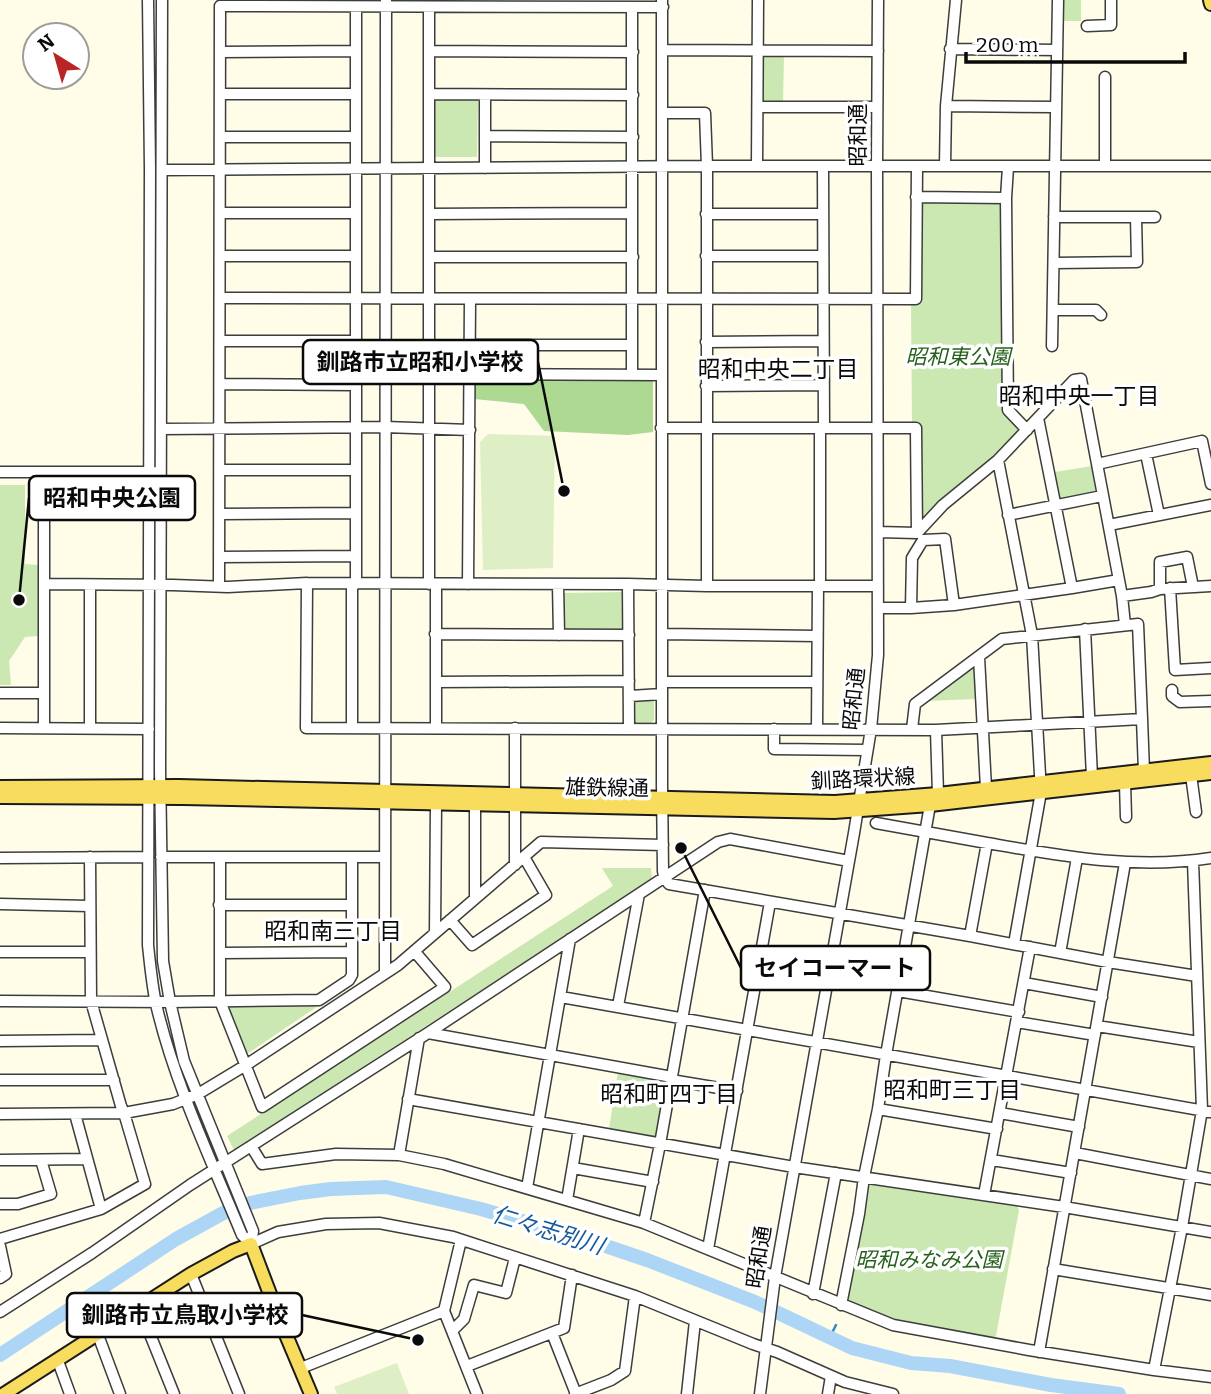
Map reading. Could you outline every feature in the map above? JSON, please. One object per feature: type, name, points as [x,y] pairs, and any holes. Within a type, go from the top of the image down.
[{"type":"main road","name":"釧路環状線","points":[[934,800],[986,788],[1041,787],[1092,777],[1211,763]]},
{"type":"main road","name":"雄鉄線通","points":[[0,787],[662,804],[834,812],[859,805],[934,800],[1041,787],[1125,783],[1211,773]]},
{"type":"main road","name":"雄鉄線通","points":[[0,797],[154,793]]},
{"type":"main road","name":"雄鉄線通","points":[[386,797],[475,804],[515,800]]},
{"type":"main road","points":[[4,1394],[17,1390],[139,1307],[233,1251],[249,1236],[281,1323],[312,1394]]},
{"type":"street","points":[[148,0],[149,729],[161,857],[162,953],[184,1061],[232,1178],[249,1236]]},
{"type":"street","points":[[162,0],[161,585],[154,793],[148,857],[148,945],[156,1002],[169,1051],[220,1183],[249,1236]]},
{"type":"street","points":[[757,166],[758,0]]},
{"type":"street","name":"昭和通","points":[[760,1394],[774,1281],[859,805],[871,729],[878,654],[878,0]]},
{"type":"street","points":[[945,166],[946,106],[956,0]]},
{"type":"street","points":[[1052,346],[1058,0]]},
{"type":"street","points":[[1087,26],[1111,25],[1111,0]]},
{"type":"street","points":[[385,973],[386,3]]},
{"type":"street","points":[[219,586],[220,6],[356,7],[386,3],[429,7],[523,3],[632,7],[663,3],[664,877],[669,884],[1197,976]]},
{"type":"street","points":[[352,728],[356,556],[356,7]]},
{"type":"street","points":[[429,7],[428,429],[436,728]]},
{"type":"street","points":[[632,7],[632,374]]},
{"type":"street","points":[[663,50],[878,51]]},
{"type":"street","points":[[950,50],[1057,50]]},
{"type":"street","points":[[220,52],[356,51]]},
{"type":"street","points":[[430,51],[633,52]]},
{"type":"street","points":[[1105,77],[1105,166]]},
{"type":"street","points":[[220,94],[356,94]]},
{"type":"street","points":[[429,94],[633,94]]},
{"type":"street","points":[[485,94],[485,168]]},
{"type":"street","points":[[946,106],[1056,107]]},
{"type":"street","points":[[758,107],[877,107]]},
{"type":"street","points":[[663,113],[705,113],[707,586]]},
{"type":"street","points":[[486,136],[633,137]]},
{"type":"street","points":[[220,137],[356,137]]},
{"type":"street","points":[[162,170],[1211,166]]},
{"type":"street","points":[[817,728],[824,167]]},
{"type":"street","points":[[220,298],[916,299],[917,167]]},
{"type":"street","points":[[1007,167],[1008,410],[1027,430]]},
{"type":"street","points":[[916,197],[1006,198]]},
{"type":"street","points":[[220,213],[355,213]]},
{"type":"street","points":[[429,214],[632,213]]},
{"type":"street","points":[[706,214],[823,214]]},
{"type":"street","points":[[1054,217],[1155,217]]},
{"type":"street","points":[[1054,263],[1137,262],[1136,217]]},
{"type":"street","points":[[220,256],[356,256]]},
{"type":"street","points":[[706,256],[823,256]]},
{"type":"street","points":[[429,257],[633,257]]},
{"type":"street","points":[[468,584],[470,300]]},
{"type":"street","points":[[1053,310],[1096,310],[1101,315]]},
{"type":"street","points":[[220,341],[355,341]]},
{"type":"street","points":[[706,342],[823,341]]},
{"type":"street","points":[[469,345],[632,345]]},
{"type":"street","points":[[469,374],[662,375]]},
{"type":"street","points":[[878,532],[916,533],[943,505],[998,460],[1074,380],[1081,379],[1122,596],[1125,625]]},
{"type":"street","points":[[220,384],[356,385]]},
{"type":"street","points":[[706,386],[823,385]]},
{"type":"street","points":[[1038,418],[1072,588]]},
{"type":"street","points":[[161,429],[385,427],[470,430]]},
{"type":"street","points":[[662,428],[916,428],[916,533]]},
{"type":"street","points":[[1097,464],[1202,441],[1211,484]]},
{"type":"street","points":[[1146,454],[1159,515]]},
{"type":"street","points":[[998,460],[1032,635],[1041,787],[1014,944]]},
{"type":"street","points":[[220,470],[356,470]]},
{"type":"street","points":[[0,472],[162,473]]},
{"type":"street","points":[[44,472],[44,728]]},
{"type":"street","points":[[1008,515],[1102,496]]},
{"type":"street","points":[[1109,525],[1211,505]]},
{"type":"street","points":[[220,514],[355,513]]},
{"type":"street","points":[[911,608],[912,558],[923,540],[945,539],[954,605]]},
{"type":"street","points":[[220,557],[356,556]]},
{"type":"street","points":[[1193,587],[1187,557],[1160,562],[1175,670],[1211,668]]},
{"type":"street","points":[[879,608],[954,605],[1119,580]]},
{"type":"street","points":[[307,583],[306,728],[936,730],[1142,719]]},
{"type":"street","points":[[44,584],[878,586]]},
{"type":"street","points":[[558,584],[559,635]]},
{"type":"street","points":[[628,584],[629,728]]},
{"type":"street","points":[[90,585],[90,728]]},
{"type":"street","points":[[1122,596],[1165,589],[1211,586]]},
{"type":"street","points":[[912,729],[915,704],[1002,639],[1138,624],[1143,771]]},
{"type":"street","points":[[1084,629],[1092,777]]},
{"type":"street","points":[[435,634],[629,635]]},
{"type":"street","points":[[662,634],[817,636]]},
{"type":"street","points":[[979,657],[986,788]]},
{"type":"street","points":[[436,682],[629,681]]},
{"type":"street","points":[[662,682],[817,682]]},
{"type":"street","points":[[1172,690],[1172,696],[1180,702],[1211,701],[1211,709]]},
{"type":"street","points":[[0,693],[44,692]]},
{"type":"street","points":[[630,696],[662,694]]},
{"type":"street","points":[[0,728],[149,729]]},
{"type":"street","points":[[514,728],[515,865]]},
{"type":"street","points":[[774,729],[774,750],[867,750]]},
{"type":"street","points":[[841,1305],[934,800],[936,730]]},
{"type":"street","points":[[1191,775],[1196,812]]},
{"type":"street","points":[[1125,783],[1126,817]]},
{"type":"street","points":[[435,933],[436,803]]},
{"type":"street","points":[[475,804],[475,898]]},
{"type":"street","points":[[876,823],[1077,858],[1125,863],[1211,858]]},
{"type":"street","points":[[0,1312],[719,842],[730,839],[849,861]]},
{"type":"street","points":[[0,1114],[124,1113],[187,1099],[246,1065],[415,952],[541,842],[663,845]]},
{"type":"street","points":[[970,936],[987,843]]},
{"type":"street","points":[[0,1239],[102,1209],[145,1184],[91,1001],[90,857]]},
{"type":"street","points":[[0,858],[148,857]]},
{"type":"street","points":[[161,857],[385,857]]},
{"type":"street","points":[[450,920],[472,945],[546,895],[524,857]]},
{"type":"street","points":[[220,858],[220,1001],[262,1107],[445,987],[415,952]]},
{"type":"street","points":[[0,1001],[319,1000],[349,980],[352,975],[352,858]]},
{"type":"street","points":[[1060,953],[1077,858]]},
{"type":"street","points":[[1154,1370],[1191,1175],[1207,1111],[1199,1042],[1193,861]]},
{"type":"street","points":[[1039,1352],[1125,863]]},
{"type":"street","points":[[644,1223],[705,890]]},
{"type":"street","points":[[618,1006],[639,894]]},
{"type":"street","points":[[708,1249],[770,902]]},
{"type":"street","points":[[0,904],[89,906]]},
{"type":"street","points":[[219,905],[351,905]]},
{"type":"street","points":[[527,1188],[570,939]]},
{"type":"street","points":[[984,1195],[1030,947]]},
{"type":"street","points":[[0,952],[90,952]]},
{"type":"street","points":[[220,953],[352,952]]},
{"type":"street","points":[[1024,983],[1102,997]]},
{"type":"street","points":[[898,991],[1096,1031],[1199,1042]]},
{"type":"street","points":[[561,997],[1207,1111]]},
{"type":"street","points":[[423,1036],[550,1056],[737,1091]]},
{"type":"street","points":[[399,1155],[408,1099],[423,1036]]},
{"type":"street","points":[[0,1041],[102,1040]]},
{"type":"street","points":[[0,1080],[114,1080]]},
{"type":"street","points":[[408,1099],[794,1167],[1064,1206],[1211,1232]]},
{"type":"street","points":[[878,1109],[997,1129]]},
{"type":"street","points":[[1000,1113],[1079,1127]]},
{"type":"street","points":[[75,1114],[102,1209]]},
{"type":"street","points":[[567,1200],[579,1129]]},
{"type":"street","points":[[251,1146],[262,1164],[336,1154],[399,1155],[444,1164],[644,1223],[708,1249],[774,1281],[893,1325],[1039,1352],[1211,1377]]},
{"type":"street","points":[[1075,1153],[1211,1179]]},
{"type":"street","points":[[0,1160],[87,1160]]},
{"type":"street","points":[[0,1204],[18,1204],[51,1194],[41,1160]]},
{"type":"street","points":[[992,1160],[1070,1173]]},
{"type":"street","points":[[573,1168],[653,1182]]},
{"type":"street","points":[[813,1294],[836,1173]]},
{"type":"street","points":[[249,1236],[313,1225],[379,1223],[461,1240],[635,1296],[695,1321],[766,1344],[845,1382],[873,1392],[892,1394]]},
{"type":"street","points":[[461,1240],[444,1311],[477,1394]]},
{"type":"street","points":[[0,1246],[6,1274],[0,1278]]},
{"type":"street","points":[[452,1331],[464,1319],[474,1285],[506,1293],[515,1258]]},
{"type":"street","points":[[1053,1269],[1211,1295]]},
{"type":"street","points":[[191,1274],[239,1394]]},
{"type":"street","points":[[467,1366],[564,1328],[572,1275]]},
{"type":"street","points":[[552,1333],[575,1394],[611,1380],[625,1371],[635,1296]]},
{"type":"street","points":[[139,1307],[174,1394]]},
{"type":"street","points":[[301,1368],[444,1311]]},
{"type":"street","points":[[687,1394],[695,1321]]},
{"type":"street","points":[[97,1335],[120,1394]]},
{"type":"street","points":[[58,1361],[70,1394]]},
{"type":"street","points":[[828,1394],[831,1376]]},
{"type":"green space","points":[[1062,0],[1081,0],[1081,21],[1062,21]]},
{"type":"green space","points":[[763,54],[784,55],[783,102],[762,101]]},
{"type":"green space","points":[[434,99],[478,99],[477,157],[434,157]]},
{"type":"green space","name":"昭和東公園","points":[[919,199],[1004,201],[1004,412],[1023,429],[996,457],[925,520],[919,519],[912,426],[911,302]]},
{"type":"green space","points":[[473,376],[653,378],[653,432],[628,435],[544,431],[524,404],[474,399]]},
{"type":"green space","points":[[488,434],[555,436],[553,568],[483,570],[480,442]]},
{"type":"green space","points":[[1092,466],[1096,493],[1060,500],[1055,472]]},
{"type":"green space","points":[[0,485],[25,485],[25,564],[39,565],[38,636],[25,637],[9,661],[11,685],[0,685]]},
{"type":"green space","points":[[624,592],[624,629],[562,629],[562,593]]},
{"type":"green space","points":[[971,667],[977,670],[976,699],[925,701]]},
{"type":"green space","points":[[654,698],[654,720],[650,724],[633,724],[634,699]]},
{"type":"green space","points":[[602,868],[651,868],[652,880],[234,1150],[227,1136],[613,886]]},
{"type":"green space","points":[[318,1006],[247,1054],[228,1008]]},
{"type":"green space","points":[[618,1071],[666,1079],[656,1137],[609,1129]]},
{"type":"green space","name":"昭和みなみ公園","points":[[870,1184],[1017,1206],[1019,1210],[996,1336],[993,1338],[894,1321],[849,1304],[847,1299],[867,1187]]},
{"type":"green space","points":[[397,1363],[409,1394],[337,1394],[334,1387]]},
{"type":"waterway","name":"仁々志別川","points":[[0,1355],[176,1239],[227,1211],[250,1203],[300,1193],[386,1187],[481,1209],[647,1260],[755,1302],[852,1348],[911,1363],[950,1366],[1051,1385],[1119,1394]]},
{"type":"waterway","points":[[830,1337],[836,1325]]},
{"type":"place","name":"釧路市立昭和小学校","points":[[564,491]]},
{"type":"place","name":"昭和中央公園","points":[[19,600]]},
{"type":"place","name":"セイコーマート","points":[[681,848]]},
{"type":"place","name":"釧路市立鳥取小学校","points":[[418,1340]]},
{"type":"district","name":"昭和中央二丁目","points":[[778,369]]},
{"type":"district","name":"昭和中央一丁目","points":[[1079,396]]},
{"type":"district","name":"昭和南三丁目","points":[[333,931]]},
{"type":"district","name":"昭和町三丁目","points":[[952,1090]]},
{"type":"district","name":"昭和町四丁目","points":[[669,1094]]}]
